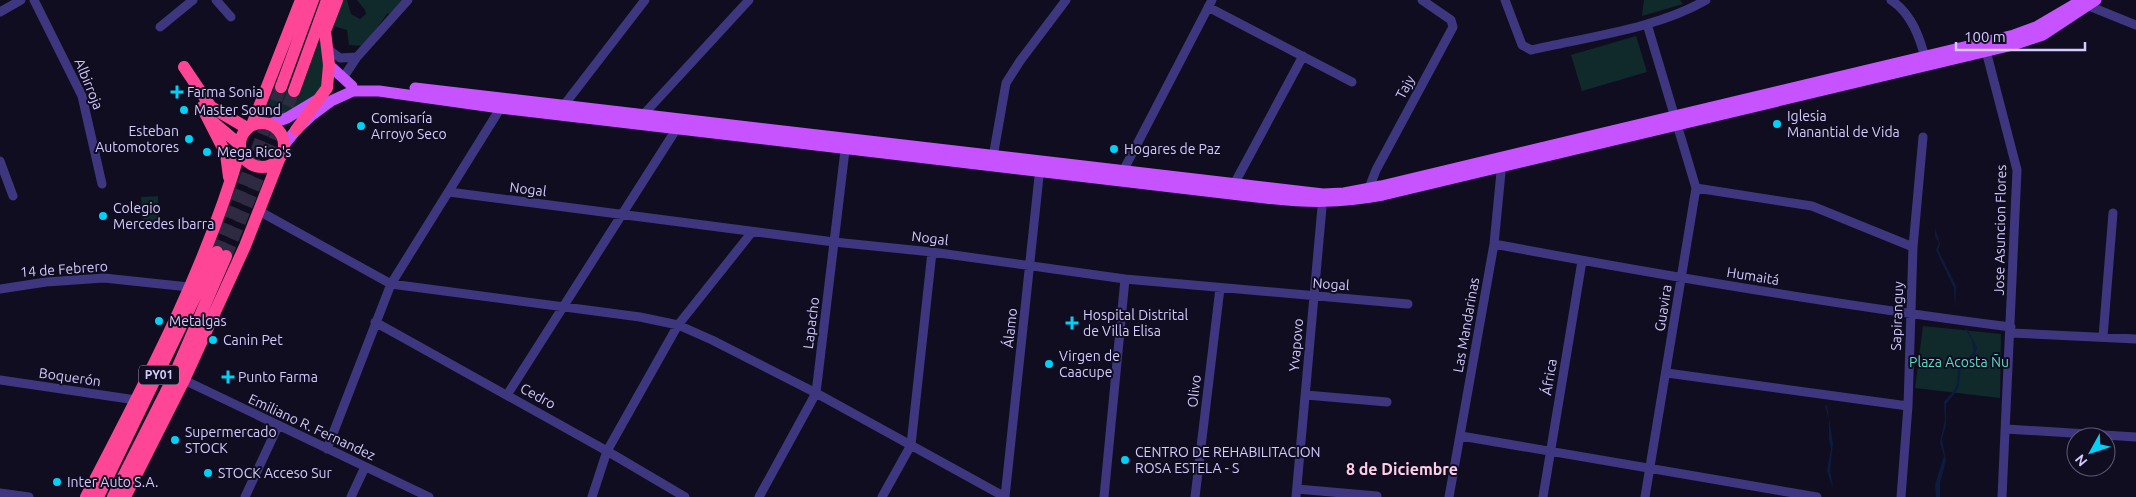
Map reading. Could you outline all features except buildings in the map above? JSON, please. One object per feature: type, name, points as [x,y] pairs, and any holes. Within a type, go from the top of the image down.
[{"type":"highway","points":[[86,497],[136,400],[214,232],[229,190],[240,147],[261,106],[301,0]]},
{"type":"highway","points":[[281,87],[313,0]]},
{"type":"highway","points":[[294,91],[328,0]]},
{"type":"highway","points":[[296,130],[322,97],[328,86],[328,50],[324,31],[337,0]]},
{"type":"highway","points":[[125,497],[184,380],[259,211],[282,151],[280,132],[270,124],[249,127],[221,114],[211,107],[184,66]]},
{"type":"highway","points":[[221,114],[246,116],[261,106]]},
{"type":"highway","points":[[229,190],[226,154],[202,107],[219,130],[240,147],[248,162],[261,167],[275,162],[282,151]]},
{"type":"highway","name":"PY01","points":[[98,497],[222,254],[174,376],[113,497]]},
{"type":"main road","points":[[270,124],[287,118],[322,97],[352,86],[381,85],[507,98],[561,110],[655,122],[1322,199],[1367,194],[1985,47],[2035,38],[2086,2]]},
{"type":"main road","points":[[329,64],[352,86]]},
{"type":"main road","points":[[282,151],[296,130],[331,101],[353,91],[396,93],[500,108],[643,116],[655,122],[677,128],[993,157],[1040,167]]},
{"type":"street","points":[[0,12],[21,0]]},
{"type":"street","name":"Albirroja","points":[[34,0],[82,96],[102,184]]},
{"type":"street","points":[[160,27],[193,0]]},
{"type":"street","points":[[216,0],[231,18]]},
{"type":"street","points":[[343,78],[357,57],[408,0]]},
{"type":"street","points":[[561,110],[645,0]]},
{"type":"street","points":[[643,116],[748,0]]},
{"type":"street","points":[[993,157],[1006,83],[1020,61],[1066,0]]},
{"type":"street","name":"Tajy","points":[[1367,194],[1453,27],[1451,20],[1422,0]]},
{"type":"street","points":[[1506,0],[1522,45],[1531,50],[1647,24],[1685,12],[1700,1]]},
{"type":"street","points":[[1891,0],[1905,11],[1912,22],[1926,61]]},
{"type":"street","points":[[2086,2],[2136,25]]},
{"type":"street","points":[[1121,177],[1208,3],[1352,82]]},
{"type":"street","name":"Guavira","points":[[1645,497],[1667,373],[1696,188],[1647,24]]},
{"type":"street","name":"Jose Asuncion Flores","points":[[1985,47],[2018,170],[2002,497]]},
{"type":"street","points":[[328,50],[340,58],[357,57]]},
{"type":"street","points":[[1231,189],[1303,56]]},
{"type":"street","points":[[327,449],[391,284],[507,98]]},
{"type":"street","points":[[507,395],[677,128]]},
{"type":"street","name":"Sapiranguy","points":[[1901,497],[1908,406],[1913,247],[1923,137]]},
{"type":"street","name":"Lapacho","points":[[759,497],[816,393],[846,144]]},
{"type":"street","points":[[0,162],[13,196]]},
{"type":"street","name":"Las Mandarinas","points":[[1450,497],[1494,244],[1502,162]]},
{"type":"street","name":"Álamo","points":[[1005,497],[1040,167]]},
{"type":"street","points":[[1696,188],[1812,206],[1913,247]]},
{"type":"street","name":"Nogal","points":[[449,192],[752,232],[932,252],[1125,279],[1408,304]]},
{"type":"street","name":"Yvapovo","points":[[1296,493],[1322,199]]},
{"type":"street","points":[[259,211],[391,284],[640,317],[678,326],[816,393],[1005,497]]},
{"type":"street","points":[[2103,337],[2113,214]]},
{"type":"street","points":[[592,497],[608,451],[678,326],[752,232]]},
{"type":"street","name":"Humaitá","points":[[1494,244],[1682,280],[2011,330],[2136,340]]},
{"type":"street","points":[[882,497],[911,446],[932,252]]},
{"type":"street","name":"África","points":[[1543,497],[1582,261]]},
{"type":"street","name":"14 de Febrero","points":[[0,289],[46,282],[104,278],[189,288]]},
{"type":"street","points":[[1104,497],[1125,279]]},
{"type":"street","name":"Olivo","points":[[1195,497],[1220,288]]},
{"type":"street","name":"Cedro","points":[[375,322],[608,451],[685,497]]},
{"type":"street","points":[[1667,373],[1908,406]]},
{"type":"street","name":"Boquerón","points":[[0,380],[136,400]]},
{"type":"street","name":"Emiliano R. Fernandez","points":[[184,380],[429,497]]},
{"type":"street","points":[[1306,395],[1387,402]]},
{"type":"street","points":[[245,497],[278,426]]},
{"type":"street","points":[[2006,429],[2136,437]]},
{"type":"street","points":[[1461,436],[1817,497]]},
{"type":"street","points":[[350,497],[365,467]]},
{"type":"street","points":[[0,493],[29,497]]},
{"type":"street","points":[[1296,493],[1377,496]]},
{"type":"green space","points":[[338,0],[347,0],[351,14],[360,19],[366,14],[357,0],[407,0],[393,13],[387,14],[364,46],[349,45],[347,30],[333,26]]},
{"type":"green space","points":[[1644,0],[1680,0],[1683,4],[1642,16]]},
{"type":"green space","points":[[1636,36],[1647,72],[1582,91],[1571,55]]},
{"type":"green space","points":[[321,37],[325,91],[304,105],[288,112],[280,115],[264,116],[276,86],[299,94]]},
{"type":"green space","points":[[158,196],[159,223],[143,224],[141,197]]},
{"type":"green space","name":"Plaza Acosta Ñu","points":[[1923,326],[2001,334],[2000,398],[1915,388]]},
{"type":"water","points":[[1935,228],[1940,244],[1938,250],[1956,286],[1955,309],[1954,288],[1936,250],[1939,243],[1935,236]]},
{"type":"water","points":[[1965,329],[1967,329],[1977,347],[1975,354],[1961,367],[1958,387],[1946,404],[1946,425],[1942,439],[1946,461],[1940,483],[1940,497],[1936,497],[1935,485],[1944,456],[1940,442],[1945,420],[1944,402],[1955,389],[1959,367],[1974,352],[1972,340]]},
{"type":"water","points":[[1827,405],[1833,444],[1830,469],[1833,488],[1827,471],[1831,449],[1829,419],[1825,406]]},
{"type":"tunnel","points":[[217,252],[281,87]]},
{"type":"tunnel","points":[[226,256],[294,91]]},
{"type":"place","name":"Farma Sonia","points":[[177,92]]},
{"type":"place","name":"Master Sound","points":[[184,110]]},
{"type":"place","name":"Iglesia Manantial de Vida","points":[[1777,124]]},
{"type":"place","name":"Comisaría Arroyo Seco","points":[[361,126]]},
{"type":"place","name":"Esteban Automotores","points":[[189,139]]},
{"type":"place","name":"Hogares de Paz","points":[[1114,149]]},
{"type":"place","name":"Mega Rico's","points":[[207,152]]},
{"type":"place","name":"Colegio Mercedes Ibarra","points":[[103,216]]},
{"type":"place","name":"Metalgas","points":[[159,321]]},
{"type":"place","name":"Hospital Distrital de Villa Elisa","points":[[1072,323]]},
{"type":"place","name":"Canin Pet","points":[[213,340]]},
{"type":"place","name":"Virgen de Caacupe","points":[[1049,364]]},
{"type":"place","name":"Punto Farma","points":[[228,377]]},
{"type":"place","name":"Supermercado STOCK","points":[[175,440]]},
{"type":"place","name":"CENTRO DE REHABILITACION ROSA ESTELA - S","points":[[1125,460]]},
{"type":"place","name":"STOCK Acceso Sur","points":[[208,473]]},
{"type":"place","name":"Inter Auto S.A.","points":[[57,482]]},
{"type":"district","name":"8 de Diciembre","points":[[1402,469]]}]
